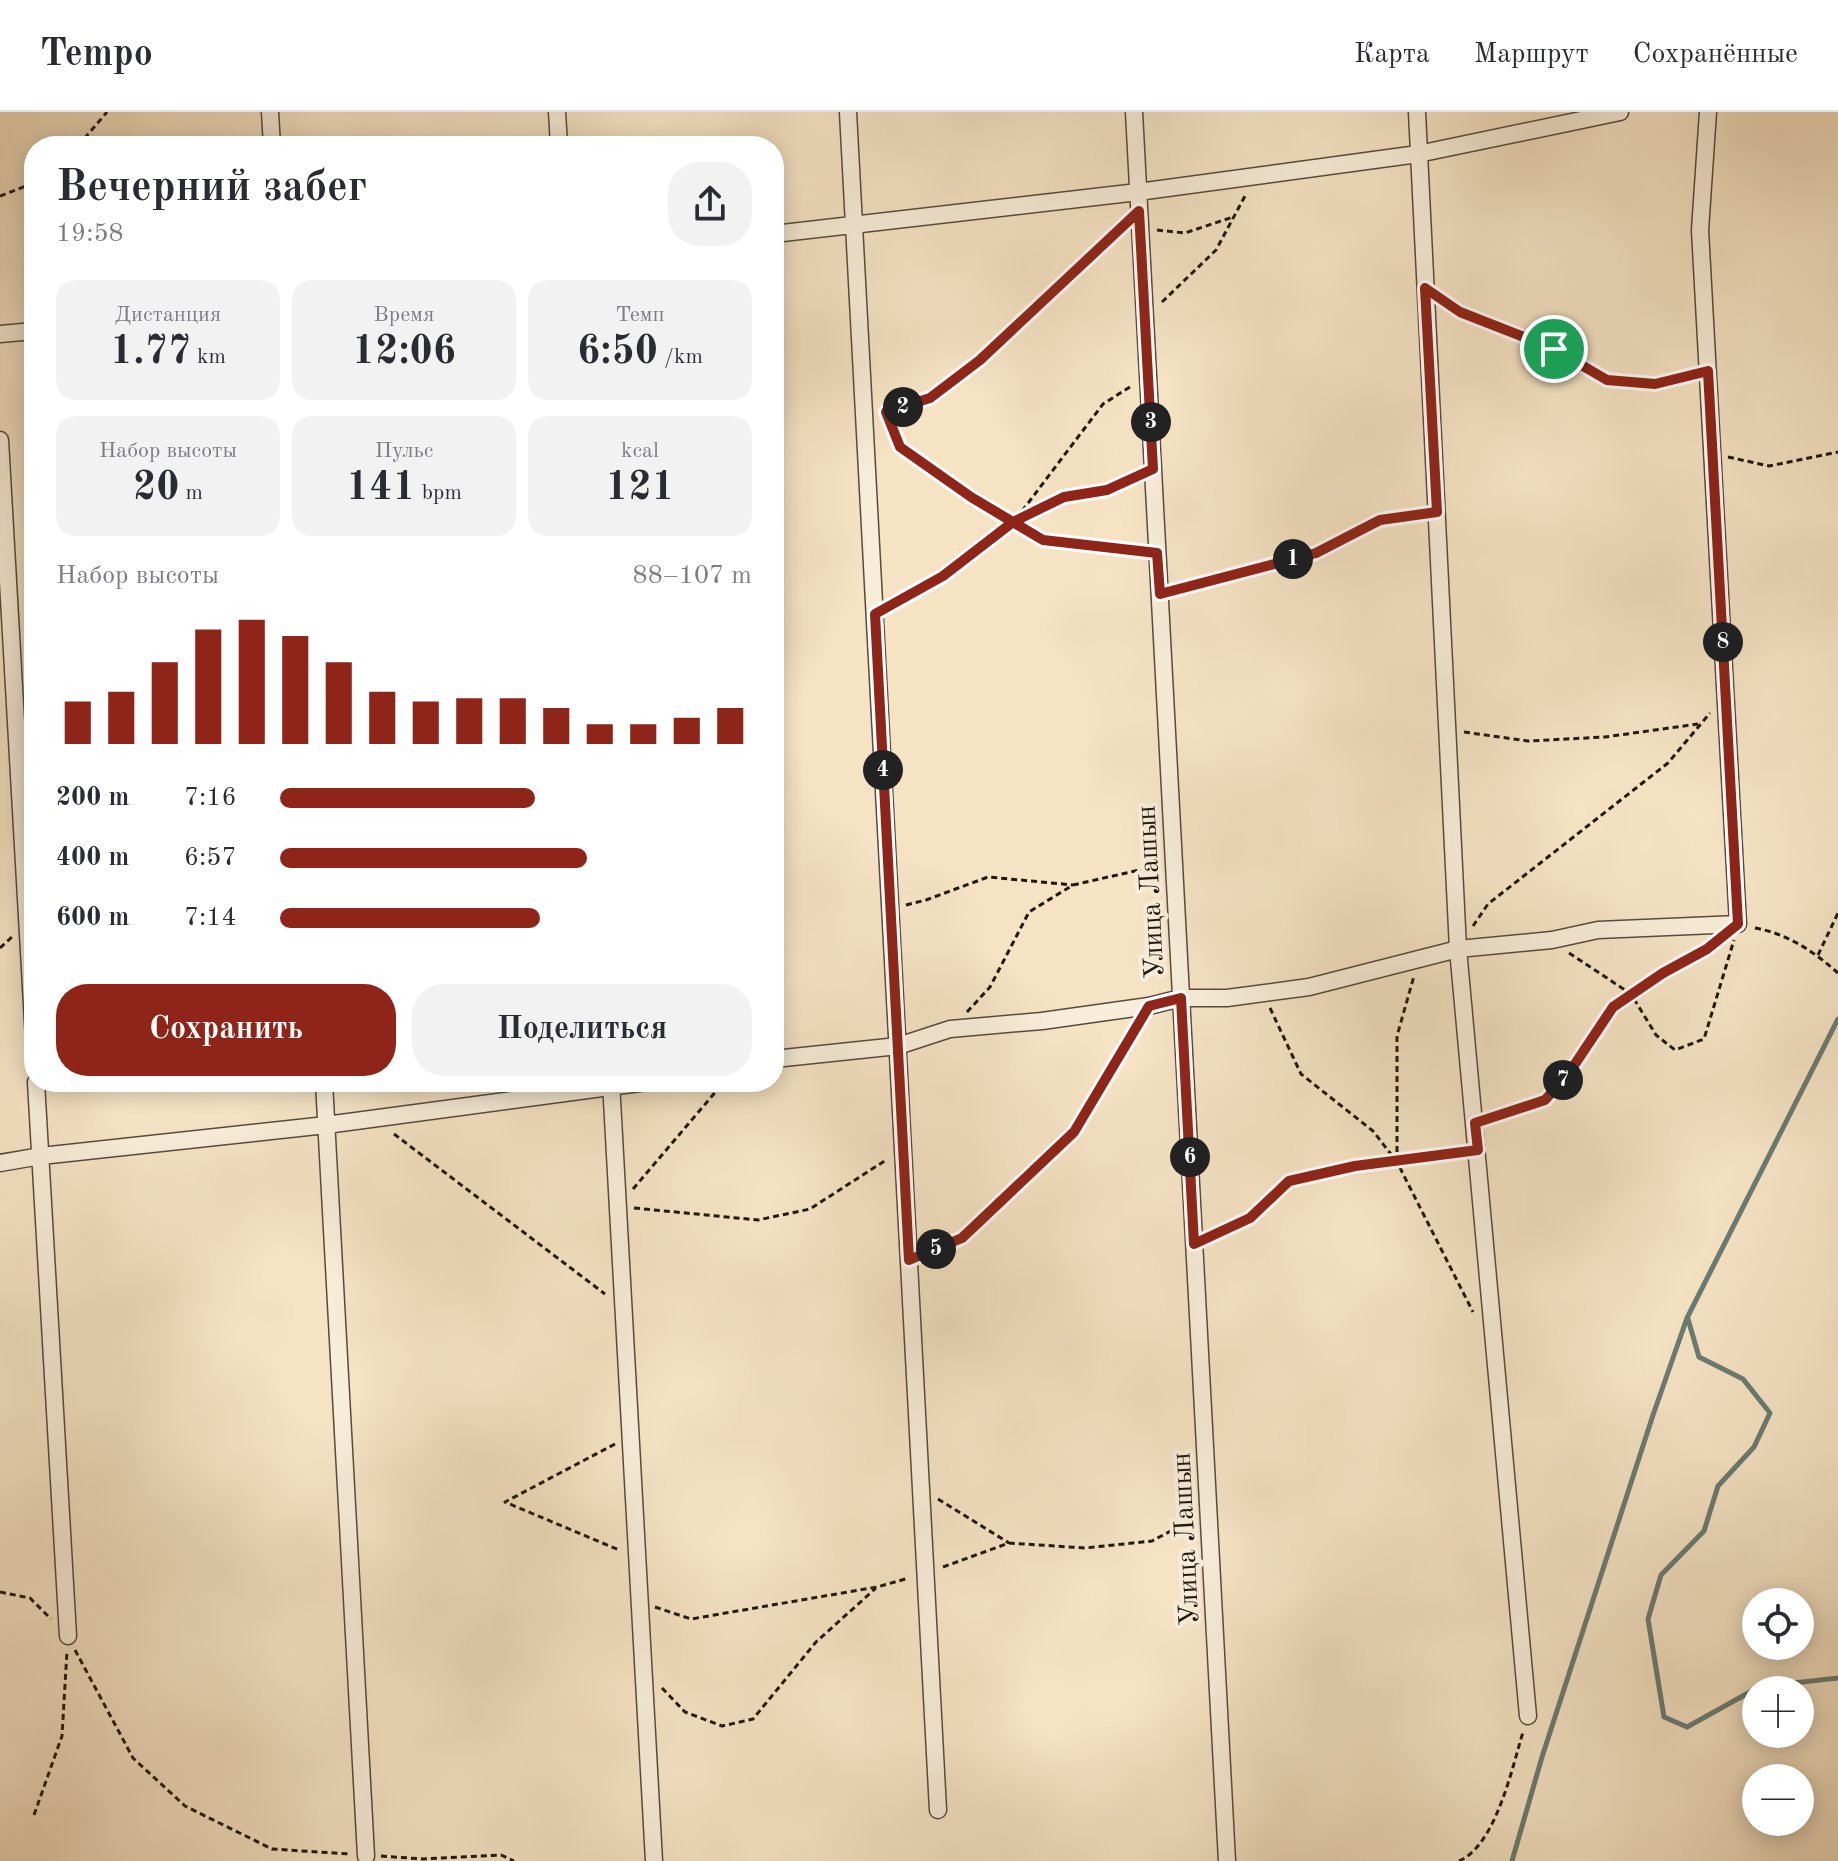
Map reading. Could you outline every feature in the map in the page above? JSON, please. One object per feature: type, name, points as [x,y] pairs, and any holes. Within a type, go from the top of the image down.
[{"type":"street","points":[[270,112],[271,136]]},
{"type":"street","points":[[557,112],[558,136]]},
{"type":"street","points":[[848,112],[938,1810]]},
{"type":"street","name":"Улица Лашын","points":[[1134,112],[1227,1861]]},
{"type":"street","points":[[1417,112],[1458,949],[1528,1716]]},
{"type":"street","points":[[784,233],[1138,192],[1418,154],[1620,112]]},
{"type":"street","points":[[784,1058],[898,1046],[950,1029],[1042,1021],[1149,1006],[1181,998],[1227,998],[1309,987],[1458,949],[1552,940],[1598,930],[1738,924],[1700,230],[1708,112]]},
{"type":"street","points":[[0,334],[24,332]]},
{"type":"street","points":[[0,440],[24,864]]},
{"type":"street","points":[[37,1092],[68,1636]]},
{"type":"street","points":[[324,1092],[366,1856]]},
{"type":"street","points":[[0,1163],[326,1125],[561,1092]]},
{"type":"street","points":[[611,1092],[654,1861]]},
{"type":"path","points":[[87,136],[107,112]]},
{"type":"path","points":[[1145,319],[1216,250],[1256,176]]},
{"type":"path","points":[[0,196],[24,187]]},
{"type":"path","points":[[864,419],[930,398],[980,360],[1139,211],[1157,230],[1185,233],[1233,217]]},
{"type":"path","points":[[1425,288],[1460,312],[1554,349],[1607,380],[1655,384],[1708,371]]},
{"type":"path","points":[[1013,522],[1103,404],[1148,375]]},
{"type":"path","points":[[886,412],[900,447],[971,497],[1043,540],[1157,553]]},
{"type":"path","points":[[1712,453],[1769,466],[1838,452]]},
{"type":"path","points":[[875,614],[943,576],[1013,522],[1064,497],[1107,490],[1153,469]]},
{"type":"path","points":[[1160,594],[1316,553],[1380,520],[1437,512]]},
{"type":"path","points":[[1458,949],[1488,904],[1668,763],[1725,695]]},
{"type":"path","points":[[1448,729],[1528,741],[1605,737],[1701,724]]},
{"type":"path","points":[[890,908],[926,900],[988,877],[1073,885],[1174,862]]},
{"type":"path","points":[[950,1029],[990,987],[1029,912],[1073,885]]},
{"type":"path","points":[[1818,955],[1838,913]]},
{"type":"path","points":[[1552,940],[1631,994],[1656,1035],[1675,1050],[1704,1039],[1738,924]]},
{"type":"path","points":[[1475,1123],[1545,1100],[1569,1073],[1613,1007],[1663,973],[1707,949],[1738,924],[1779,932],[1818,955],[1838,973]]},
{"type":"path","points":[[1397,1162],[1397,1036],[1419,960]]},
{"type":"path","points":[[1264,993],[1301,1074],[1373,1131],[1397,1162],[1475,1315]]},
{"type":"path","points":[[909,1260],[962,1238],[1074,1132],[1149,1006]]},
{"type":"path","points":[[618,1206],[715,1092]]},
{"type":"path","points":[[394,1134],[624,1308]]},
{"type":"path","points":[[618,1206],[758,1220],[810,1209],[903,1148]]},
{"type":"path","points":[[1194,1244],[1250,1218],[1289,1181],[1355,1166],[1478,1150]]},
{"type":"path","points":[[631,1436],[505,1502],[637,1558]]},
{"type":"path","points":[[921,1488],[1009,1543]]},
{"type":"path","points":[[644,1668],[685,1712],[722,1726],[753,1719],[816,1642],[877,1587]]},
{"type":"path","points":[[0,1592],[30,1598],[68,1636],[133,1758],[185,1806],[272,1849],[423,1859],[501,1855],[514,1861]]},
{"type":"path","points":[[34,1815],[62,1736],[68,1636]]},
{"type":"path","points":[[1459,1861],[1468,1857],[1499,1814],[1528,1716]]},
{"type":"waterway","points":[[1512,1861],[1542,1757],[1687,1318],[1838,1019]]},
{"type":"waterway","points":[[1688,1319],[1699,1357],[1743,1379],[1770,1413],[1754,1447],[1718,1486],[1704,1531],[1661,1575],[1648,1619],[1664,1717],[1687,1727],[1759,1687],[1838,1678]]},
{"type":"route","points":[[1554,349],[1460,312],[1425,288],[1437,512],[1380,520],[1316,553],[1160,594],[1157,553],[1043,540],[1013,522],[971,497],[900,447],[886,412],[930,398],[980,360],[1139,211],[1153,469],[1107,490],[1064,497],[1013,522],[943,576],[875,614],[909,1260],[962,1238],[1074,1132],[1149,1006],[1181,998],[1194,1244],[1250,1218],[1289,1181],[1355,1166],[1478,1150],[1475,1123],[1545,1100],[1569,1073],[1613,1007],[1663,973],[1707,949],[1738,924],[1708,371],[1655,384],[1607,380],[1554,349]]}]
